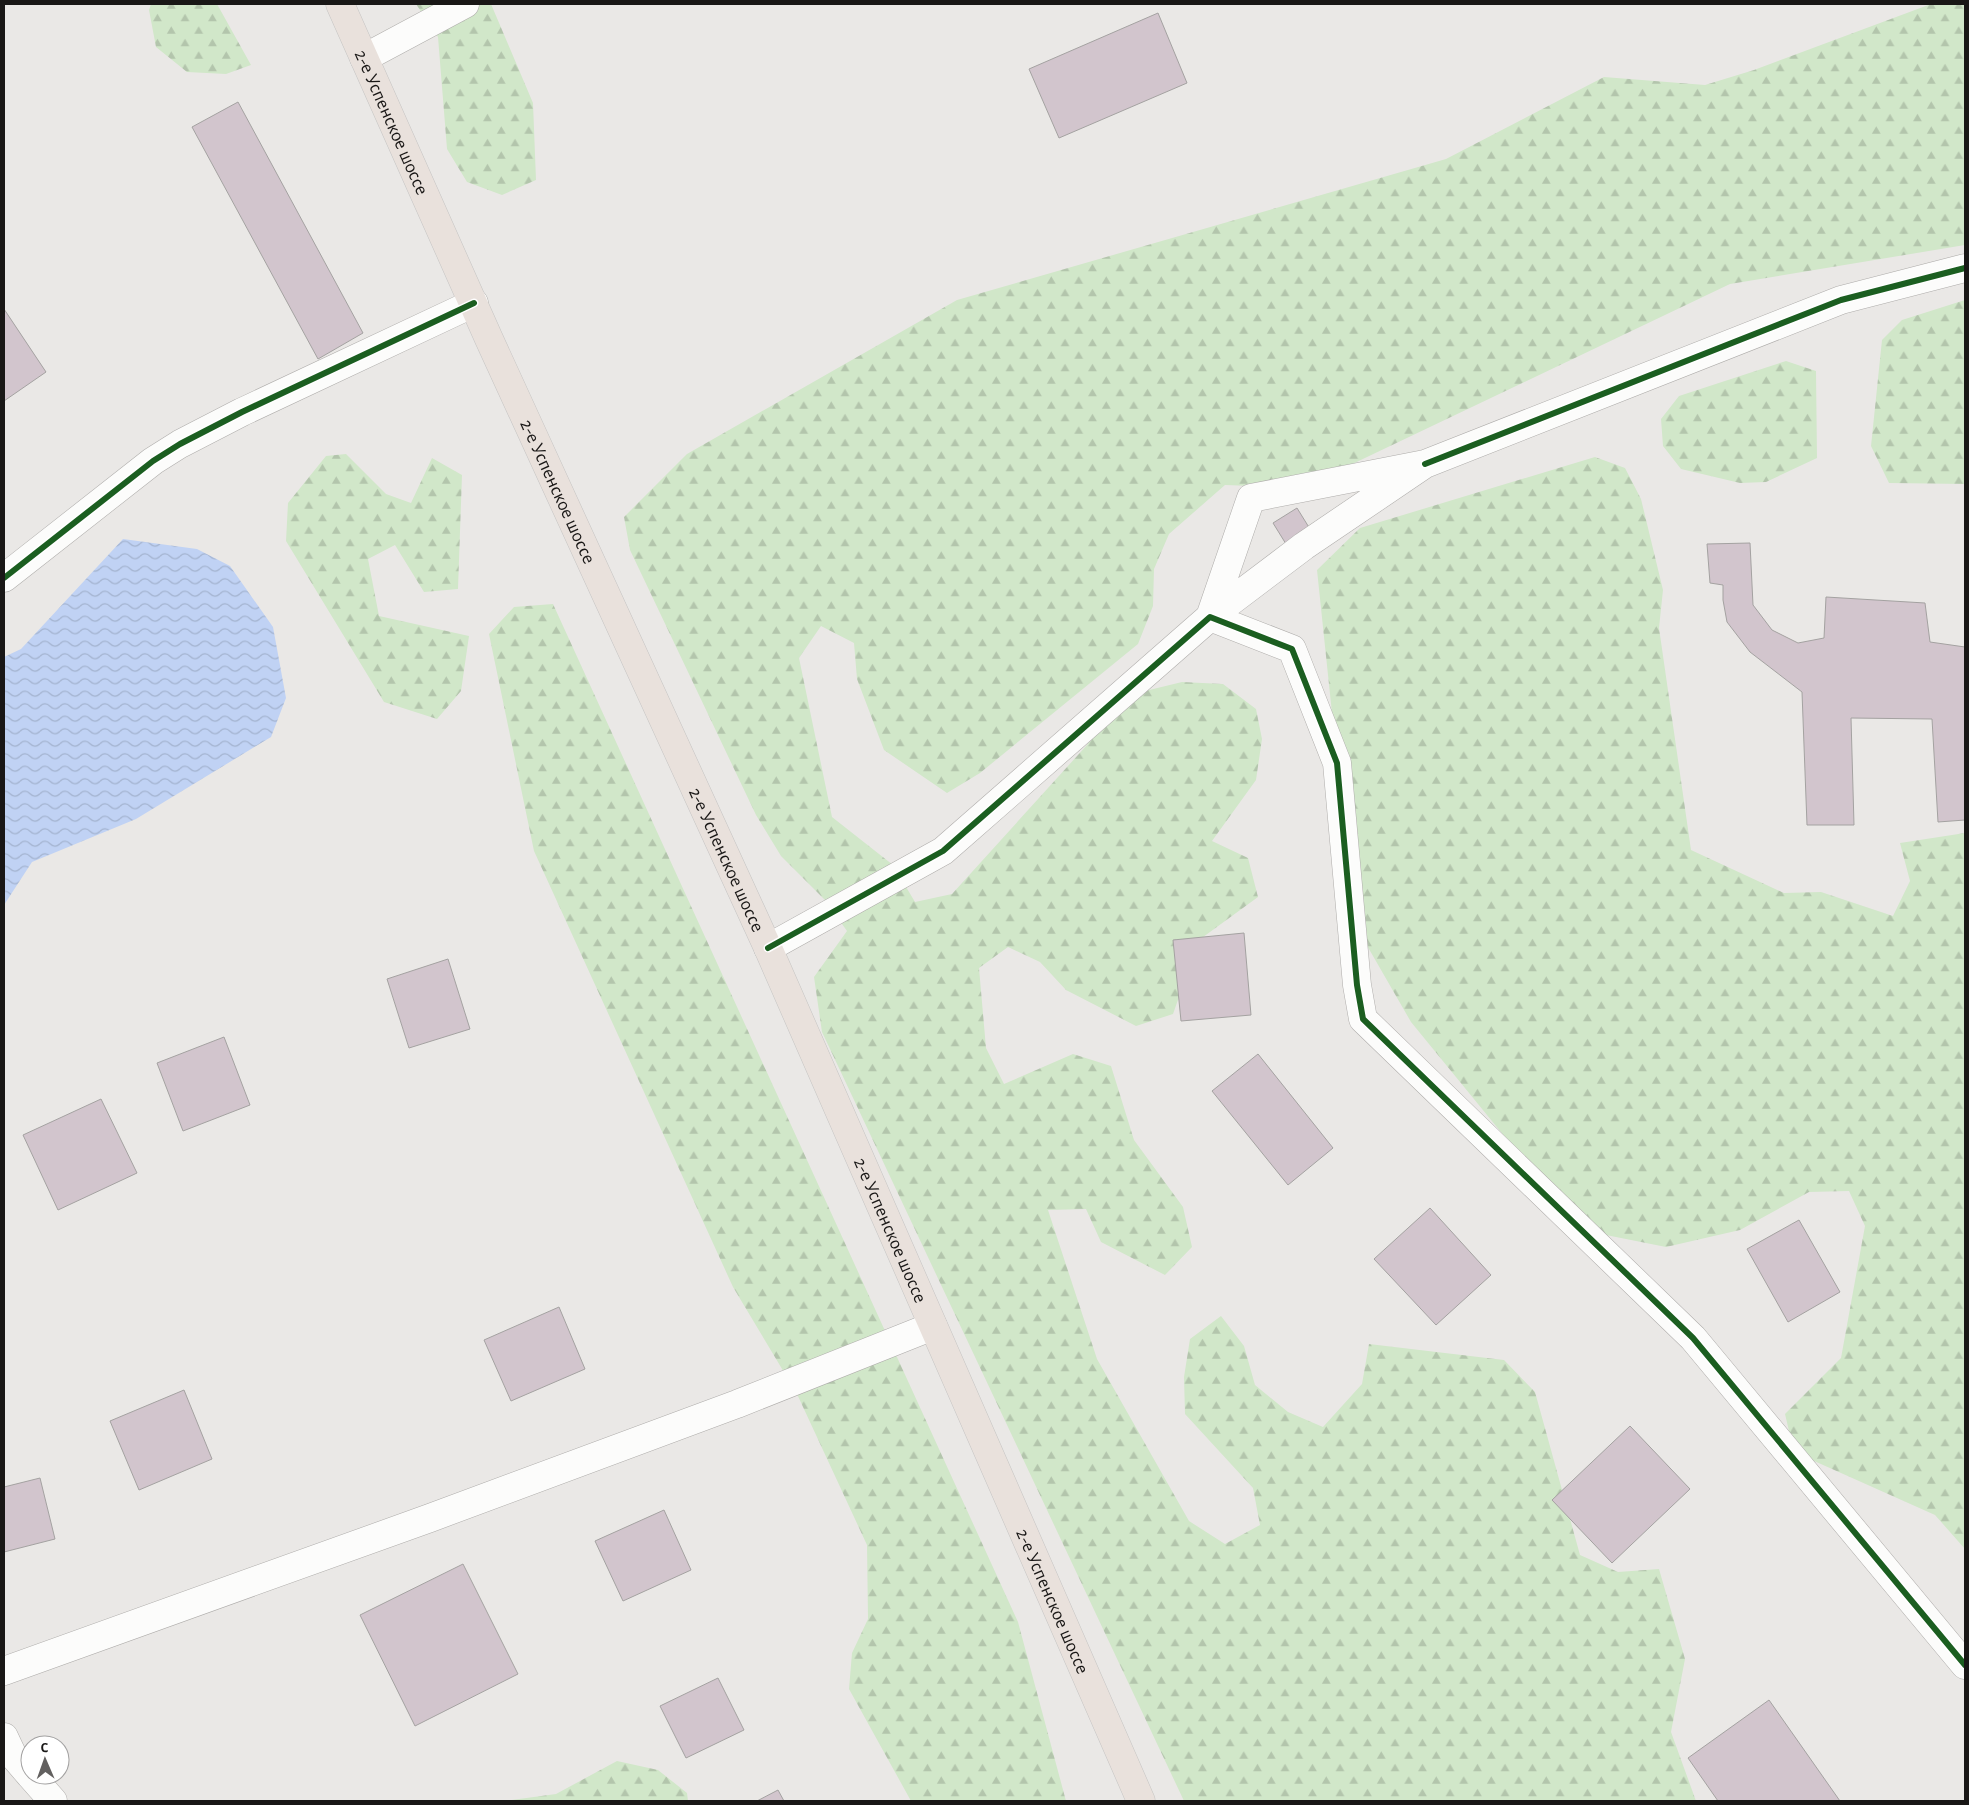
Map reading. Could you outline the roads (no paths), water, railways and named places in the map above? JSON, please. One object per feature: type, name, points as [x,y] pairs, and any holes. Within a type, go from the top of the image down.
[{"type":"main road","name":"2-е Успенское шоссе","points":[[340,4],[768,948],[1141,1801]]},
{"type":"street","points":[[364,58],[465,4]]},
{"type":"street","points":[[1210,617],[1251,498],[1426,464],[1841,300],[1965,268]]},
{"type":"street","points":[[4,578],[153,462],[180,444],[234,415],[474,303]]},
{"type":"street","points":[[768,948],[942,851],[1210,617],[1304,546],[1426,464]]},
{"type":"street","points":[[1210,617],[1292,649],[1337,763],[1356,985],[1362,1019],[1693,1338],[1965,1666]]},
{"type":"street","points":[[4,1670],[737,1404],[933,1326]]},
{"type":"street","points":[[4,1737],[12,1754],[20,1763]]},
{"type":"street","points":[[39,1785],[53,1801]]},
{"type":"water","points":[[123,539],[197,549],[230,566],[273,627],[286,698],[271,737],[136,819],[32,862],[4,905],[4,657],[21,649]]}]
